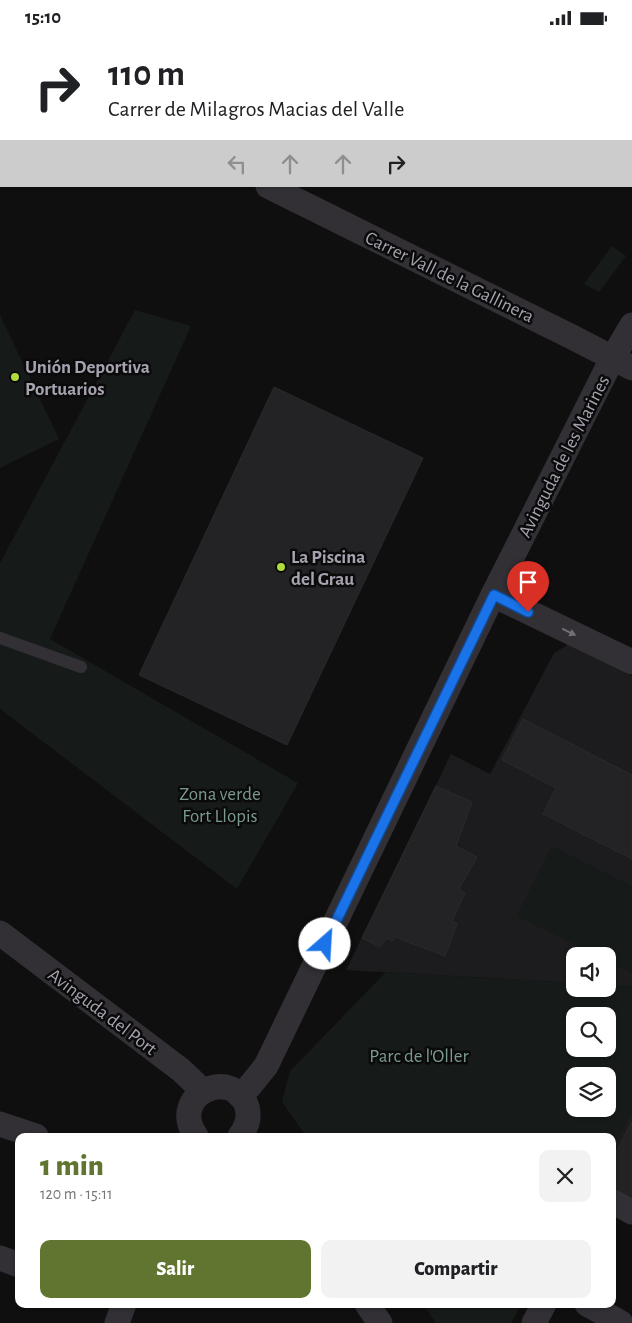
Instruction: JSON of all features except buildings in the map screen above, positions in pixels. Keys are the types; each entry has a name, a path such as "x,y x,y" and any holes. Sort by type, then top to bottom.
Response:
{"street":[{"name":"Carrer Vall de la Gallinera","path":"270,187 622,363"},
{"name":"Avinguda de les Marines","path":"239,1095 249,1087 266,1066 494,595 622,363 632,325"},
{"path":"494,595 632,662"},
{"name":"Avinguda del Port","path":"0,933 181,1070 202,1091"},
{"path":"194,1133 189,1117 190,1107 195,1098 202,1091 212,1087 222,1087 231,1089 245,1103 248,1112 245,1133"},
{"path":"0,1124 27,1133"},
{"path":"616,1203 632,1212"},
{"path":"0,1258 15,1264"},
{"path":"117,1323 123,1308"},
{"path":"370,1308 380,1323"},
{"path":"534,1323 542,1308"},
{"path":"593,1308 621,1323"}],"lane":[{"path":"0,638 81,667"}],"shaded area":[{"path":"569,644 632,676 632,987 616,986 616,947 566,947 566,982 346,970 451,754 490,774 554,653"},
{"path":"632,1111 632,1204 616,1196 616,1141"}],"green space":[{"path":"612,246 626,256 599,292 584,284"},
{"name":"Zona verde Fort Llopis","path":"135,310 191,326 50,639 298,783 237,889 0,709 0,563"},
{"name":"Unión Deportiva Portuarios","path":"0,315 59,439 0,468"},
{"path":"552,846 632,886 632,973 616,965 616,947 581,947 517,916"},
{"name":"Parc de l'Oller","path":"386,972 566,982 566,997 616,997 616,986 632,987 632,1111 616,1142 616,1133 304,1133 282,1102 290,1071"},
{"path":"426,1308 520,1308 511,1323 436,1323"}],"place":[{"name":"Unión Deportiva Portuarios","path":"15,377"},
{"name":"La Piscina del Grau","path":"281,567"}],"route":[{"path":"325,944 494,595 528,612"}]}
